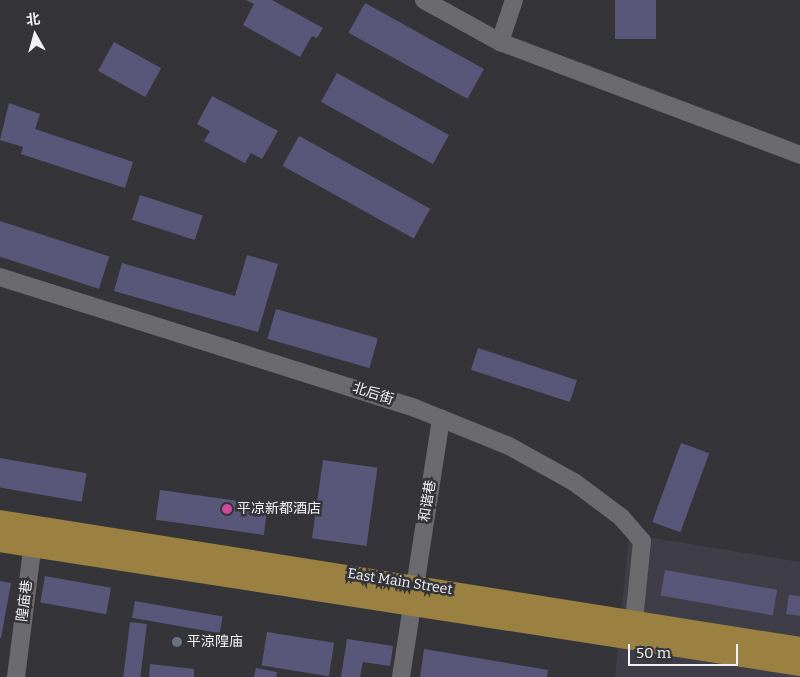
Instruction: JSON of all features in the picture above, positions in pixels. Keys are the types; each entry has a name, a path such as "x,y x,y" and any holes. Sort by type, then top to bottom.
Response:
{"main road":[{"name":"East Main Street","path":"0,520 34,536 412,595 800,665"},
{"name":"East Main Street","path":"0,541 34,536"},
{"name":"East Main Street","path":"412,595 634,621 800,648"}],"street":[{"path":"424,0 500,42 800,155"},
{"path":"500,42 514,0"},
{"name":"北后街","path":"0,277 441,418 509,446 574,482 621,517 642,541 634,621"},
{"name":"和谐巷","path":"401,677 412,595 441,418"},
{"name":"隍庙巷","path":"16,677 34,536"}],"shaded area":[{"path":"629,534 800,562 800,677 615,677"}],"building":[{"path":"246,0 272,0 323,28 317,38 312,36 300,57 243,25 254,4"},
{"path":"615,0 656,0 656,39 615,39"},
{"path":"365,3 484,69 467,99 349,33"},
{"path":"114,42 161,68 145,97 98,71"},
{"path":"337,73 449,135 433,164 321,102"},
{"path":"212,96 278,131 262,159 251,153 245,163 204,141 210,131 197,124"},
{"path":"9,103 40,114 35,129 133,162 125,188 21,154 23,147 0,140"},
{"path":"299,136 430,209 414,238 283,166"},
{"path":"140,195 203,215 195,240 132,220"},
{"path":"0,221 109,257 99,289 0,257"},
{"path":"247,255 278,264 258,332 114,291 122,263 235,296"},
{"path":"276,309 378,338 369,368 267,339"},
{"path":"478,348 577,380 570,402 471,370"},
{"path":"681,443 709,453 680,532 652,522"},
{"path":"0,458 87,473 82,502 0,487"},
{"path":"323,460 377,468 366,546 312,538"},
{"path":"160,490 268,505 264,535 156,520"},
{"path":"665,570 777,590 773,615 660,596"},
{"path":"45,576 111,588 106,614 40,603"},
{"path":"0,581 11,583 1,638 0,638"},
{"path":"789,595 800,596 800,616 786,614"},
{"path":"135,601 223,616 220,633 132,618"},
{"path":"130,622 147,624 140,677 123,677"},
{"path":"267,632 334,643 329,676 262,666"},
{"path":"347,639 393,646 390,666 363,662 360,677 341,677"},
{"path":"424,649 548,670 547,677 420,677"},
{"path":"150,664 194,669 194,677 149,677"},
{"path":"256,668 277,672 276,677 254,677"}],"place":[{"name":"平凉新都酒店","path":"227,509"},
{"name":"平涼隍庙","path":"177,642"}]}
